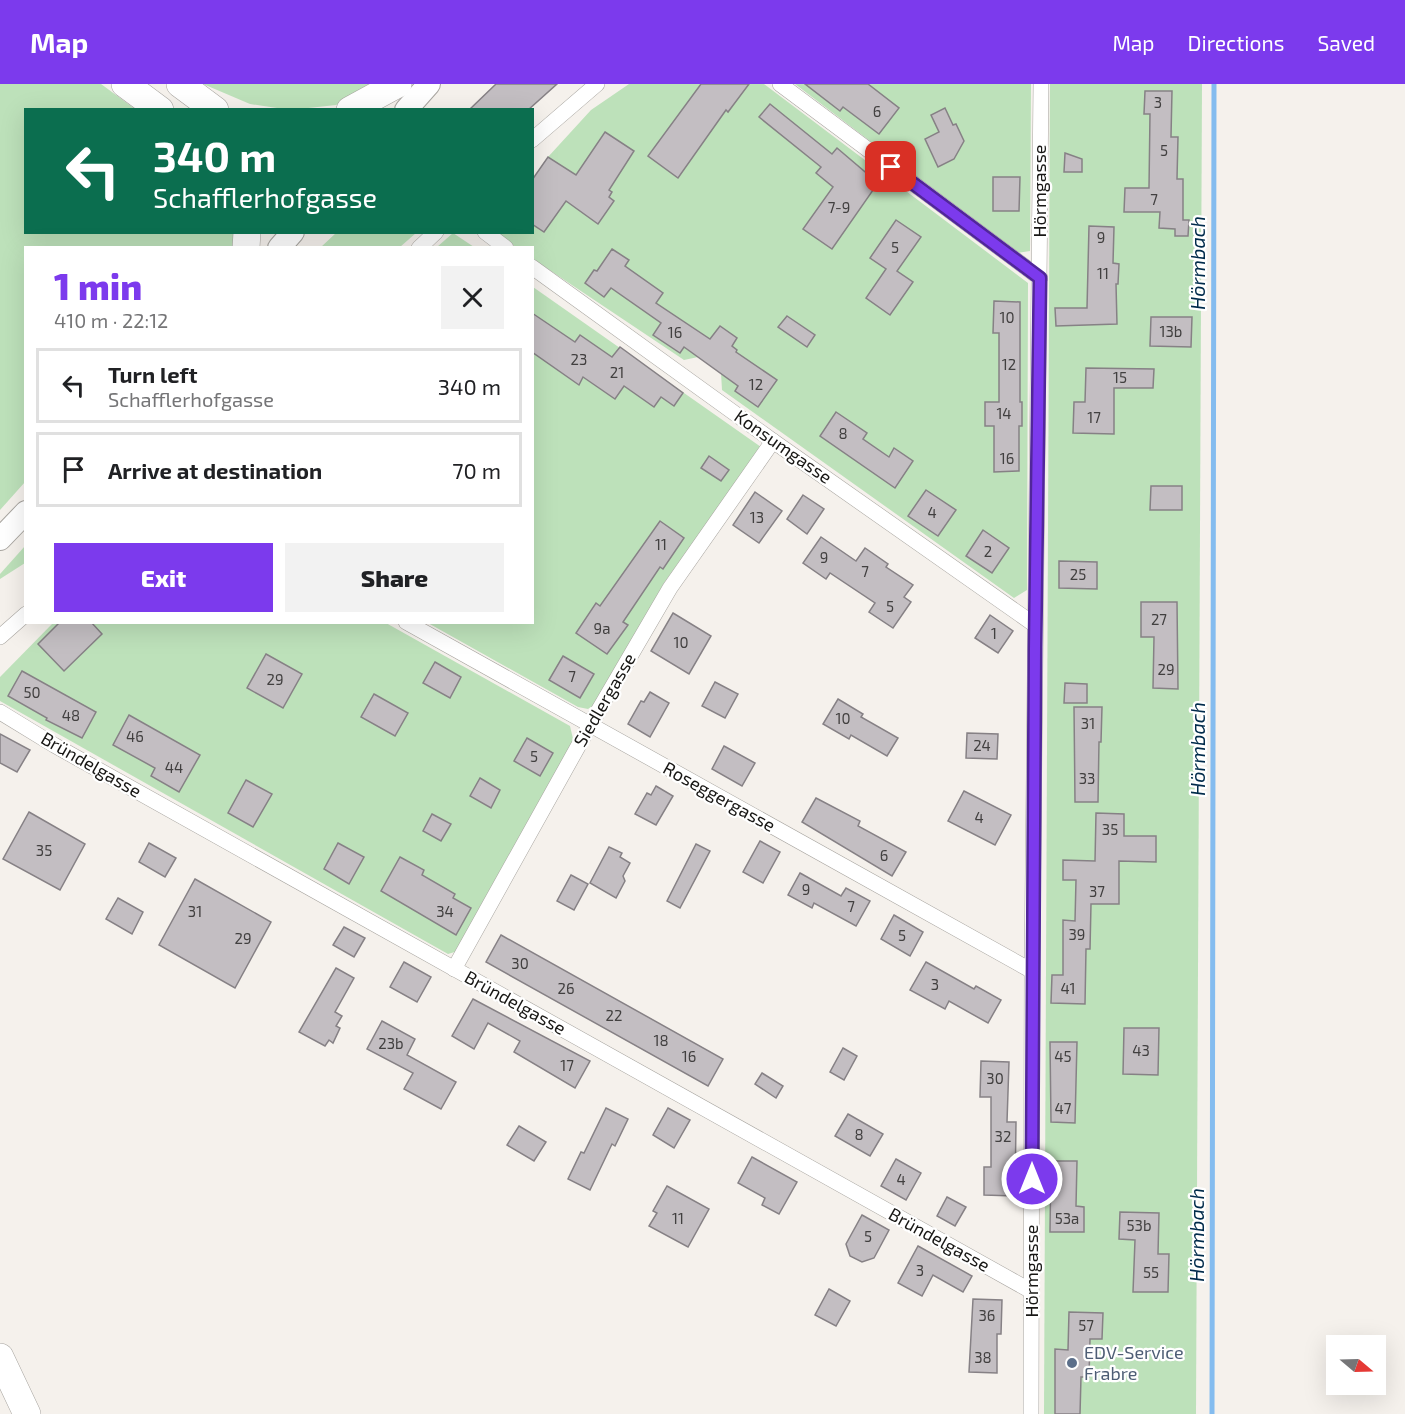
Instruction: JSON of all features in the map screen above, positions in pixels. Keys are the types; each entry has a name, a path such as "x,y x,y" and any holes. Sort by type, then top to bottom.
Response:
{"highway":[{"path":"125,84 157,108"},
{"path":"180,84 217,107"},
{"path":"355,108 398,84"},
{"path":"0,1357 27,1414"}],"main road":[{"path":"408,108 429,84"},
{"path":"281,246 290,234"},
{"path":"0,539 24,514"}],"street":[{"path":"534,138 597,84"},
{"path":"780,84 1040,278"},
{"name":"Hörmgasse","path":"1032,1414 1032,971 1041,84"},
{"path":"421,246 434,234"},
{"path":"488,234 503,246"},
{"name":"Konsumgasse","path":"534,268 773,441 1035,625"},
{"name":"Siedlergasse","path":"454,969 590,725 670,588 773,441"},
{"path":"0,637 24,616"},
{"name":"Roseggergasse","path":"410,624 1032,971"},
{"name":"Bründelgasse","path":"0,712 54,745 1032,1292"}],"green space":[{"path":"0,84 101,84 134,108 24,108 24,234 237,234 234,246 24,246 24,483 0,510"},
{"path":"203,84 380,84 336,105 277,108 250,104"},
{"path":"629,84 764,84 1028,283 1027,590 1014,598 722,390 721,373 698,357 684,360 534,260 534,246 514,246 496,234 534,234 534,178 548,157 591,110"},
{"path":"795,84 1031,84 1030,251 1017,253"},
{"path":"1050,84 1202,84 1196,1414 1044,1414"},
{"path":"335,234 415,234 401,246 322,246"},
{"path":"454,234 472,246 438,246"},
{"path":"534,288 761,447 664,583 598,702 588,709 578,707 430,624 534,624"},
{"path":"24,547 24,564 0,579 0,574"},
{"path":"52,624 388,624 570,726 574,743 458,951 448,954 0,701 0,677"}],"building":[{"path":"496,84 557,84 530,108 471,108"},
{"path":"701,84 749,84 728,112 726,110 678,178 648,156"},
{"path":"805,84 868,84 899,108 879,134 843,107 840,111"},
{"path":"1145,91 1172,91 1171,137 1178,137 1177,179 1183,179 1183,220 1189,220 1188,236 1175,236 1175,229 1159,228 1160,212 1124,212 1125,188 1149,188 1150,114 1144,114"},
{"path":"770,104 832,154 837,148 878,183 832,249 803,229 833,187 816,173 821,167 759,117"},
{"path":"945,108 964,141 954,159 938,167 925,139 939,132 931,115"},
{"path":"605,132 634,151 609,190 612,192 609,197 614,201 598,224 566,201 544,232 534,225 534,177 548,157 576,175"},
{"path":"1065,153 1082,159 1082,172 1064,172"},
{"path":"993,177 1020,177 1019,211 993,211"},
{"path":"896,220 921,237 897,271 913,282 890,315 866,298 886,269 870,258"},
{"path":"1089,226 1114,227 1113,263 1119,264 1118,284 1116,284 1117,324 1056,326 1055,308 1087,308"},
{"path":"612,249 629,260 625,266 663,293 656,303 710,339 720,326 737,338 732,346 737,350 736,352 777,380 758,407 735,391 738,386 684,347 680,353 653,335 661,323 611,288 604,297 585,283 594,270 597,271"},
{"path":"994,301 1020,302 1022,426 1019,426 1019,471 994,472 994,426 985,426 985,402 999,402 999,333 993,333"},
{"path":"534,314 575,342 580,335 612,357 620,347 683,393 674,406 661,397 654,407 624,386 615,399 583,377 579,385 534,353"},
{"path":"787,316 815,335 807,347 778,327"},
{"path":"1151,317 1192,317 1191,347 1150,346"},
{"path":"1086,368 1154,369 1153,388 1114,388 1114,434 1073,433 1074,402 1085,402"},
{"path":"836,412 867,433 863,439 889,457 894,448 913,461 895,488 820,436"},
{"path":"709,456 729,470 721,481 701,468"},
{"path":"1151,486 1182,486 1182,510 1150,510"},
{"path":"926,490 956,510 938,536 908,516"},
{"path":"755,492 782,511 759,543 733,525"},
{"path":"803,495 824,509 807,534 787,519"},
{"path":"660,521 684,538 663,569 660,567 623,622 628,625 607,654 576,633 596,603 600,606"},
{"path":"983,530 1009,548 992,573 966,556"},
{"path":"821,537 856,561 865,548 888,564 886,567 913,585 904,597 911,602 893,628 869,612 875,603 830,573 826,579 803,563"},
{"path":"1059,561 1097,562 1097,589 1059,588"},
{"path":"1141,602 1177,602 1178,689 1153,688 1154,637 1141,637"},
{"path":"673,613 711,636 689,674 651,651"},
{"path":"990,615 1013,631 998,653 975,638"},
{"path":"58,624 93,624 102,634 64,671 38,644"},
{"path":"266,654 302,674 283,708 247,688"},
{"path":"563,656 594,674 580,698 549,680"},
{"path":"435,662 461,677 450,698 423,683"},
{"path":"22,671 96,712 82,738 46,720 47,718 8,696"},
{"path":"715,682 738,694 725,718 702,706"},
{"path":"1065,683 1087,684 1087,703 1064,703"},
{"path":"650,692 669,703 650,737 628,724 641,701 644,702"},
{"path":"374,694 408,713 395,736 361,717"},
{"path":"838,699 863,714 861,717 898,738 887,756 851,735 849,739 823,724"},
{"path":"1074,707 1102,707 1098,802 1075,802"},
{"path":"129,715 200,755 179,792 151,776 155,768 113,745"},
{"path":"967,733 998,734 997,759 966,758"},
{"path":"0,734 30,750 17,772 0,763"},
{"path":"527,738 553,753 540,776 514,761"},
{"path":"724,746 755,763 742,786 712,769"},
{"path":"480,778 500,790 491,808 470,796"},
{"path":"246,780 272,794 253,827 228,813"},
{"path":"656,786 673,796 656,825 635,814 647,793 651,795"},
{"path":"964,791 1011,815 995,845 948,821"},
{"path":"816,798 860,821 858,826 906,852 892,876 802,822"},
{"path":"29,812 85,844 60,890 3,859"},
{"path":"1096,813 1124,814 1124,836 1156,836 1156,862 1119,861 1119,904 1091,904 1090,949 1086,949 1085,1004 1051,1003 1052,975 1063,975 1063,920 1075,921 1076,880 1063,880 1063,860 1095,861"},
{"path":"432,814 451,824 441,841 423,831"},
{"path":"760,841 780,852 763,883 743,872"},
{"path":"149,843 176,858 165,877 139,862"},
{"path":"338,843 364,857 349,884 324,869"},
{"path":"696,844 710,851 680,908 667,901"},
{"path":"609,847 622,853 620,857 630,863 623,876 625,881 616,898 590,883"},
{"path":"400,857 424,870 422,875 455,894 453,898 471,908 456,935 381,891"},
{"path":"800,873 841,896 846,888 870,901 856,926 814,903 812,908 788,895"},
{"path":"571,875 588,884 574,910 557,901"},
{"path":"195,879 271,922 235,988 159,945"},
{"path":"118,898 143,912 132,934 106,919"},
{"path":"894,915 923,932 910,956 881,939"},
{"path":"344,927 365,938 354,957 333,945"},
{"path":"501,935 723,1059 708,1086 486,962"},
{"path":"404,962 431,977 417,1002 390,987"},
{"path":"926,962 974,989 976,986 1001,1000 988,1023 949,1001 945,1009 910,990"},
{"path":"336,968 354,978 335,1012 342,1016 336,1026 340,1028 333,1043 329,1040 325,1046 299,1032"},
{"path":"473,999 590,1061 575,1088 514,1052 520,1041 488,1023 474,1049 452,1036"},
{"path":"382,1021 415,1039 407,1055 456,1082 441,1109 404,1089 413,1073 367,1049"},
{"path":"1124,1028 1159,1028 1158,1075 1123,1074"},
{"path":"1050,1042 1077,1042 1075,1123 1051,1122"},
{"path":"843,1048 857,1056 844,1080 830,1072"},
{"path":"981,1061 1009,1062 1007,1122 1016,1122 1015,1196 984,1195 984,1167 991,1167 991,1097 980,1097"},
{"path":"762,1073 783,1086 776,1098 755,1084"},
{"path":"606,1108 628,1119 615,1146 612,1144 590,1190 568,1179 581,1152 584,1153"},
{"path":"668,1108 690,1120 674,1148 653,1135"},
{"path":"848,1114 883,1134 870,1156 835,1136"},
{"path":"519,1126 546,1142 534,1161 507,1145"},
{"path":"752,1157 797,1182 779,1214 762,1205 765,1198 738,1183"},
{"path":"896,1159 921,1173 906,1200 881,1186"},
{"path":"1051,1161 1077,1161 1076,1206 1084,1207 1084,1232 1050,1232"},
{"path":"667,1186 709,1209 688,1247 649,1226 657,1213 653,1211"},
{"path":"947,1197 966,1207 955,1226 937,1216"},
{"path":"1120,1212 1159,1213 1158,1254 1169,1254 1168,1292 1133,1292 1135,1240 1119,1239"},
{"path":"862,1215 889,1230 874,1258 862,1262 850,1256 846,1244"},
{"path":"918,1246 972,1276 963,1292 933,1275 922,1296 898,1283"},
{"path":"829,1289 850,1301 836,1326 815,1315"},
{"path":"973,1299 1002,1300 1001,1334 997,1334 997,1373 969,1372"},
{"path":"1069,1312 1103,1313 1102,1339 1090,1339 1089,1377 1081,1377 1080,1414 1055,1414 1055,1349 1068,1350"}],"waterway":[{"name":"Hörmbach","path":"1212,1414 1214,84"}],"place":[{"name":"EDV-Service Frabre","path":"1072,1363"}],"route":[{"path":"891,167 1040,278 1032,971 1032,1179"}]}
